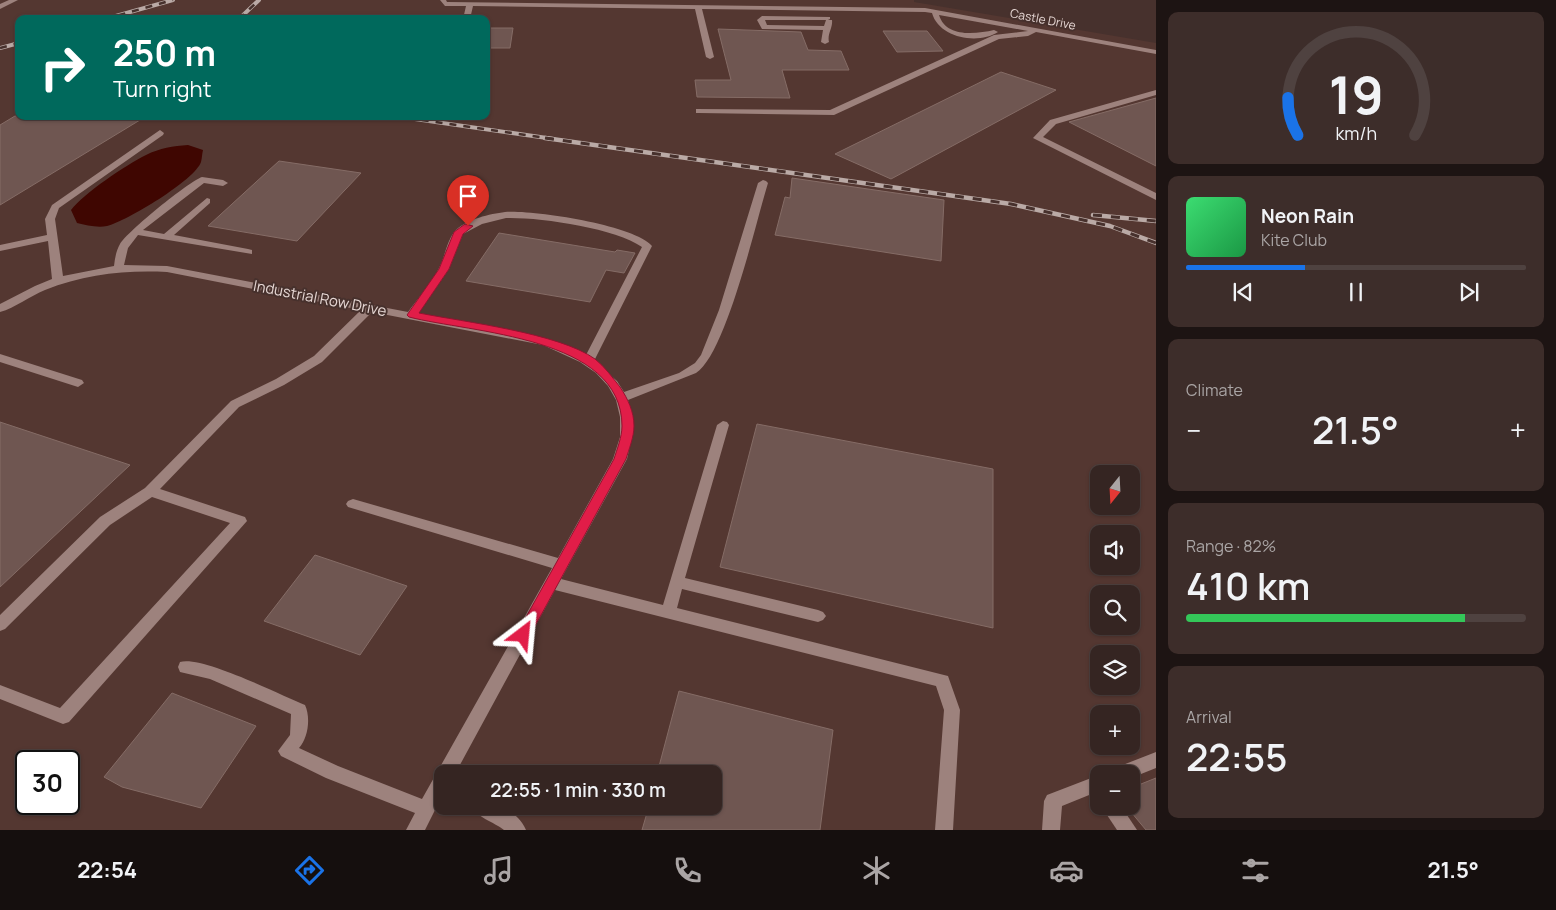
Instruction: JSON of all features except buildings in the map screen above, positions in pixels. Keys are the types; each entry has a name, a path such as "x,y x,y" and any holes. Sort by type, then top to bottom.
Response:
{"street":[{"path":"0,7 15,0"},
{"name":"Castle Drive","path":"444,2 470,5 639,3 698,6 718,3 935,11 1156,52"},
{"path":"467,15 470,5"},
{"path":"698,6 710,56"},
{"path":"826,8 828,18 828,28 824,38 826,42"},
{"path":"935,11 938,23 942,28 957,34 985,35 1008,24"},
{"path":"828,18 762,18 761,20 765,27 828,28"},
{"path":"699,111 831,113 997,37 1028,34 1036,29"},
{"path":"1156,92 1053,122 1037,138 1156,197"},
{"path":"58,281 50,219 55,207 160,133"},
{"path":"119,268 121,250 126,242 138,232 202,180 223,183"},
{"path":"621,398 686,373 705,361 724,308 763,183"},
{"path":"166,237 207,202"},
{"path":"412,315 444,269 459,232 481,221 514,215 624,233 640,240 647,246 590,360"},
{"path":"138,232 248,252"},
{"path":"0,248 53,237"},
{"name":"Industrial Row Drive","path":"0,309 28,292 78,275 119,268 176,270 546,342 565,348 590,360 608,378 621,398 627,412 628,428 626,443 620,459 452,765"},
{"path":"0,624 105,521 150,491 235,404 280,382 318,359 370,307"},
{"path":"0,358 78,383"},
{"path":"668,612 723,425"},
{"path":"0,692 63,717 240,521 150,491"},
{"path":"353,504 562,565"},
{"path":"677,582 818,616"},
{"path":"552,583 942,681 952,710 944,830"},
{"path":"186,667 212,673 299,710 298,737 287,751 332,772 427,809"},
{"path":"1140,766 1156,760"},
{"path":"1051,830 1053,801 1090,788"},
{"name":"Industrial Row Drive","path":"415,830 434,797"},
{"path":"498,815 517,830"},
{"path":"1117,815 1128,830"}],"shaded area":[{"path":"0,0 914,0 914,2 1156,43 1156,830 0,830"},
{"path":"188,145 203,150 201,162 187,179 174,189 117,223 103,227 77,223 71,210 85,196 106,180 128,165 151,153 167,148"}],"railway":[{"path":"119,15 173,0"},
{"path":"243,15 259,0"},
{"path":"0,48 15,44"},
{"path":"422,120 554,139"},
{"path":"545,138 1011,204 1110,226 1156,243"},
{"path":"1093,215 1156,221"}],"route":[{"path":"468,226 459,232 444,269 412,315 516,335 565,348 590,360 603,371 613,384 627,412 628,428 626,443 620,459 523,635"}]}
